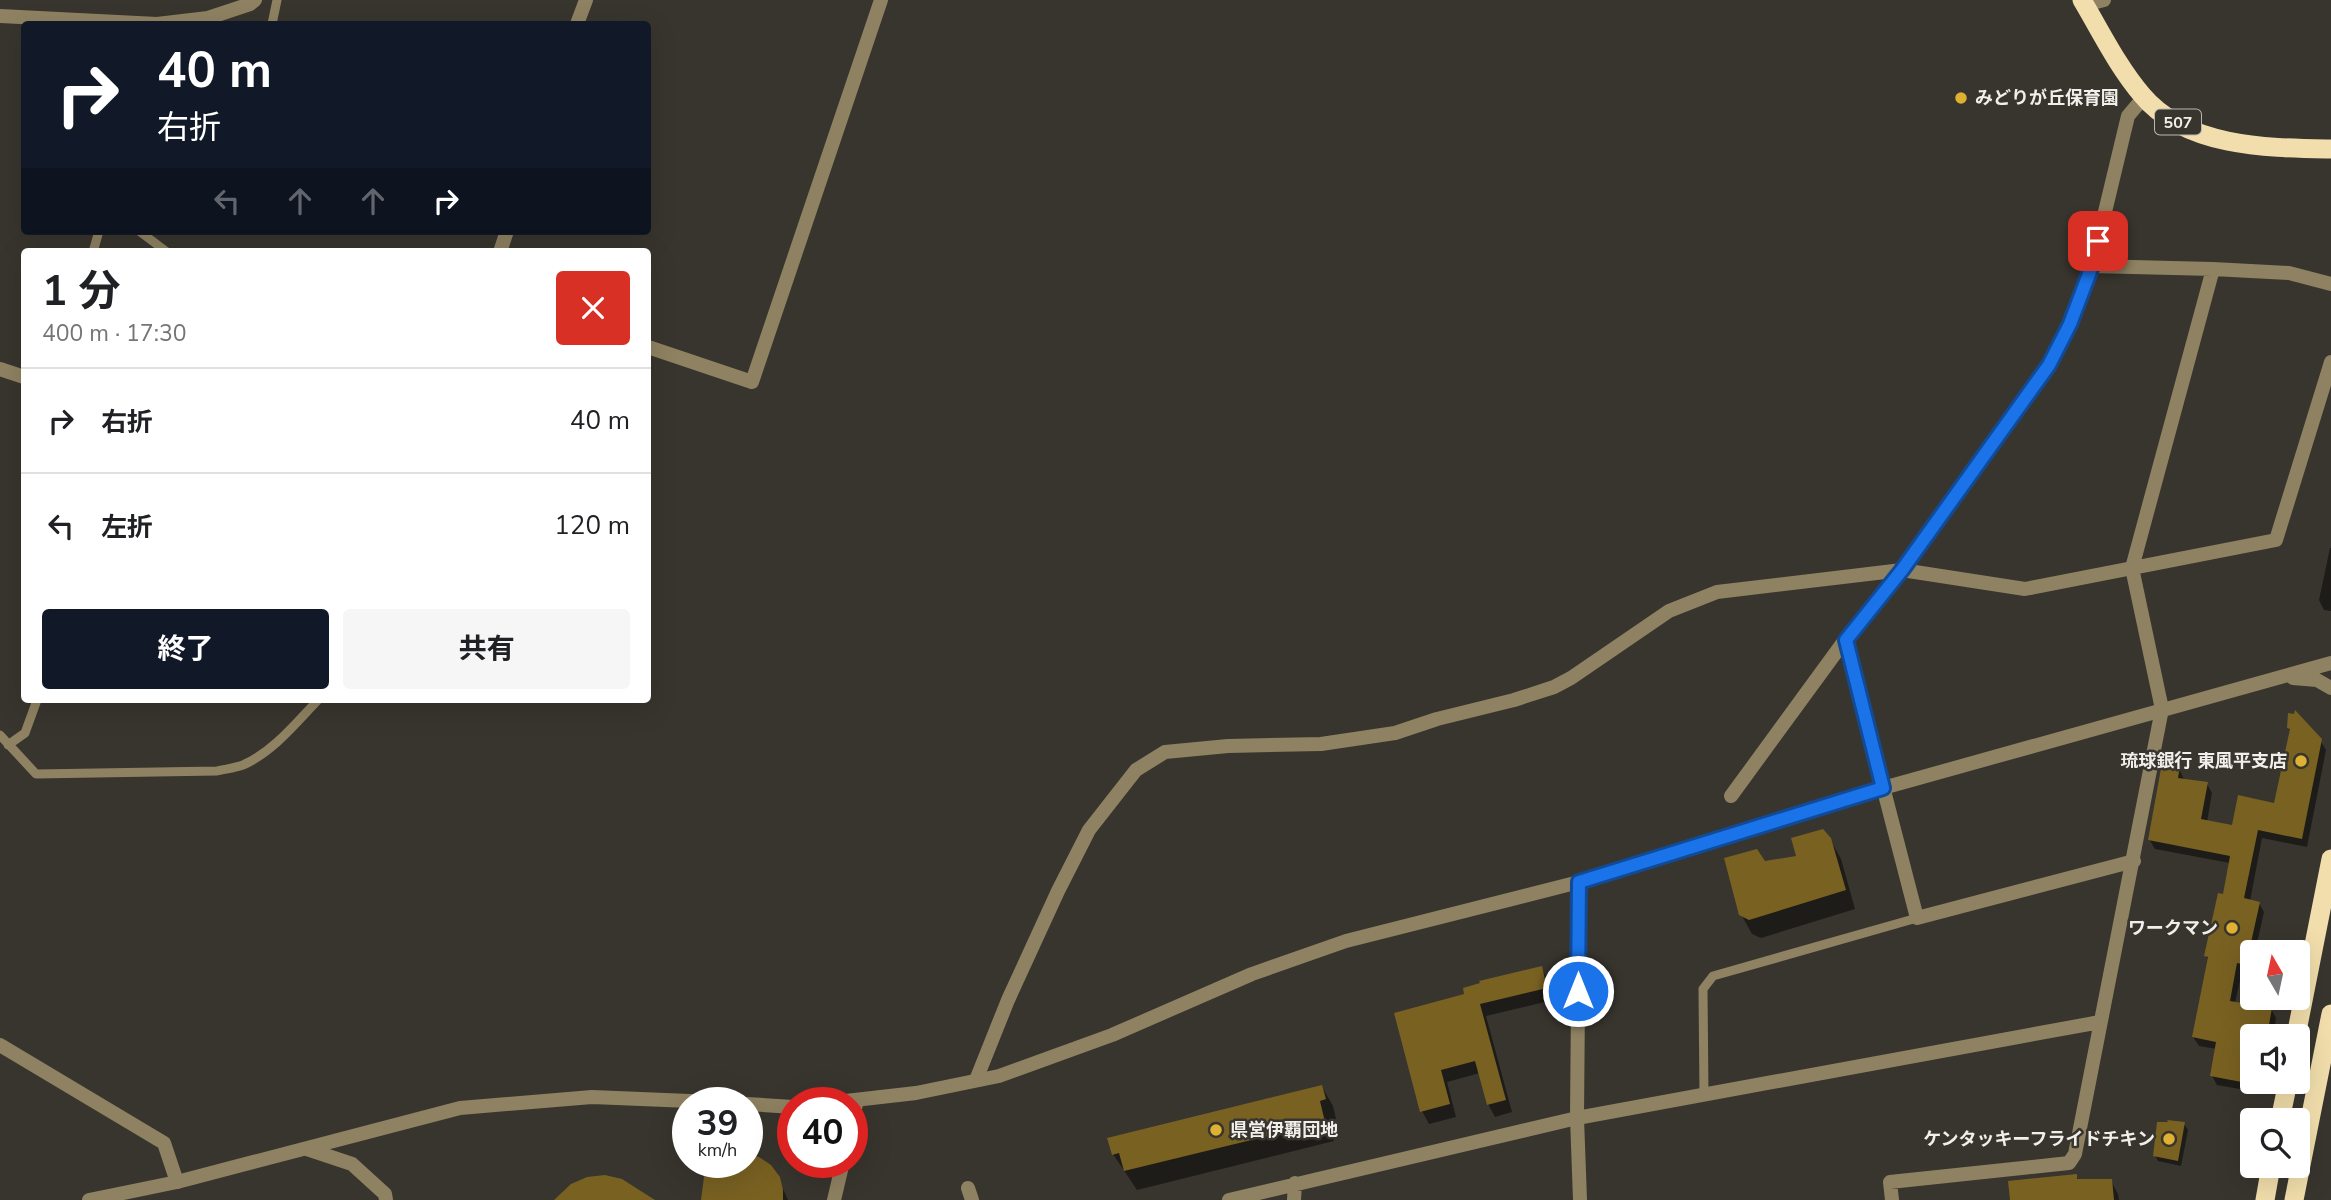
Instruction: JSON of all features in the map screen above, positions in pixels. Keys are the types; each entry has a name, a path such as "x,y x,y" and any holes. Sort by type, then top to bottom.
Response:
{"highway":[{"name":"507","path":"2091,2 2123,69 2144,97 2171,119 2227,142 2267,148 2331,149"},
{"path":"2298,1024 2331,859"},
{"path":"2294,1200 2331,1014"},
{"path":"2265,1200 2269,1178"}],"street":[{"path":"182,21 208,18 255,0"},
{"path":"578,21 586,0"},
{"path":"651,347 752,382 881,0"},
{"path":"0,16 98,21"},
{"path":"1731,796 1846,640 1902,570 2049,365 2070,324 2092,266 2127,116 2144,97"},
{"path":"2092,266 2289,273 2331,284"},
{"path":"1892,1200 1890,1182 2069,1163 2074,1154 2162,709 2132,568 2213,269"},
{"path":"976,1080 1014,988 1089,830 1136,770 1165,752 1228,746 1321,744 1395,733 1437,719 1514,700 1554,687 1669,611 1717,592 1902,570 2025,589 2276,540 2331,362"},
{"path":"0,369 21,376"},
{"path":"1846,640 1917,918 2134,861"},
{"path":"868,1099 916,1093 1026,1069 1252,974 1335,944 1579,882 1883,788 2331,663"},
{"path":"2276,678 2306,677 2331,688"},
{"path":"1579,882 1577,1118 1580,1200"},
{"path":"1230,1200 1577,1118 2100,1023"},
{"path":"0,1045 164,1143 177,1182"},
{"path":"89,1200 177,1182 460,1108 592,1097 672,1100"},
{"path":"307,1149 352,1164 385,1194 386,1200"},
{"path":"834,1200 839,1178"},
{"path":"1294,1183 1294,1200"}],"lane":[{"path":"272,21 276,0"},
{"path":"144,235 162,248"},
{"path":"8,745 25,733 36,703"},
{"path":"0,735 36,774 216,771 243,765 264,751 281,738 315,703"},
{"path":"1704,1094 1703,989 1713,976 1917,918"}],"building":[{"path":"2295,710 2322,739 2302,839 2258,830 2244,898 2260,902 2252,940 2240,940 2240,964 2237,963 2230,1001 2240,1003 2240,1010 2272,1010 2269,1024 2240,1024 2240,1082 2210,1076 2216,1042 2192,1037 2208,957 2204,956 2218,893 2223,894 2230,856 2148,840 2162,763 2180,766 2178,778 2208,782 2201,819 2232,825 2238,795 2274,803 2290,729 2287,728 2288,713 2294,714"},
{"path":"1823,829 1831,838 1846,890 1749,920 1739,915 1724,858 1757,849 1765,861 1796,856 1791,838"},
{"path":"1542,966 1547,988 1480,1004 1506,1100 1487,1105 1475,1061 1441,1070 1450,1104 1420,1112 1394,1013 1464,994 1463,988 1480,983 1479,981"},
{"name":"県営伊覇団地","path":"1322,1085 1326,1099 1320,1101 1325,1122 1124,1171 1119,1153 1112,1155 1107,1138"},
{"name":"ケンタッキーフライドチキン","path":"2167,1120 2185,1122 2178,1161 2153,1156 2157,1122 2168,1122"},
{"path":"763,1160 777,1173 783,1190 783,1200 701,1200 704,1178 763,1178"},
{"path":"2077,1174 2077,1179 2112,1179 2114,1200 2010,1200 2008,1181"},
{"path":"605,1175 622,1179 655,1200 554,1200 571,1184 587,1177"}],"place":[{"name":"みどりが丘保育園","path":"1961,98"},
{"name":"琉球銀行 東風平支店","path":"2301,761"},
{"name":"ワークマン","path":"2232,928"},
{"name":"県営伊覇団地","path":"1216,1130"},
{"name":"ケンタッキーフライドチキン","path":"2169,1139"}],"route":[{"path":"1578,991 1579,882 1883,788 1846,640 1902,570 2049,365 2070,324 2092,266 2098,241"}]}
